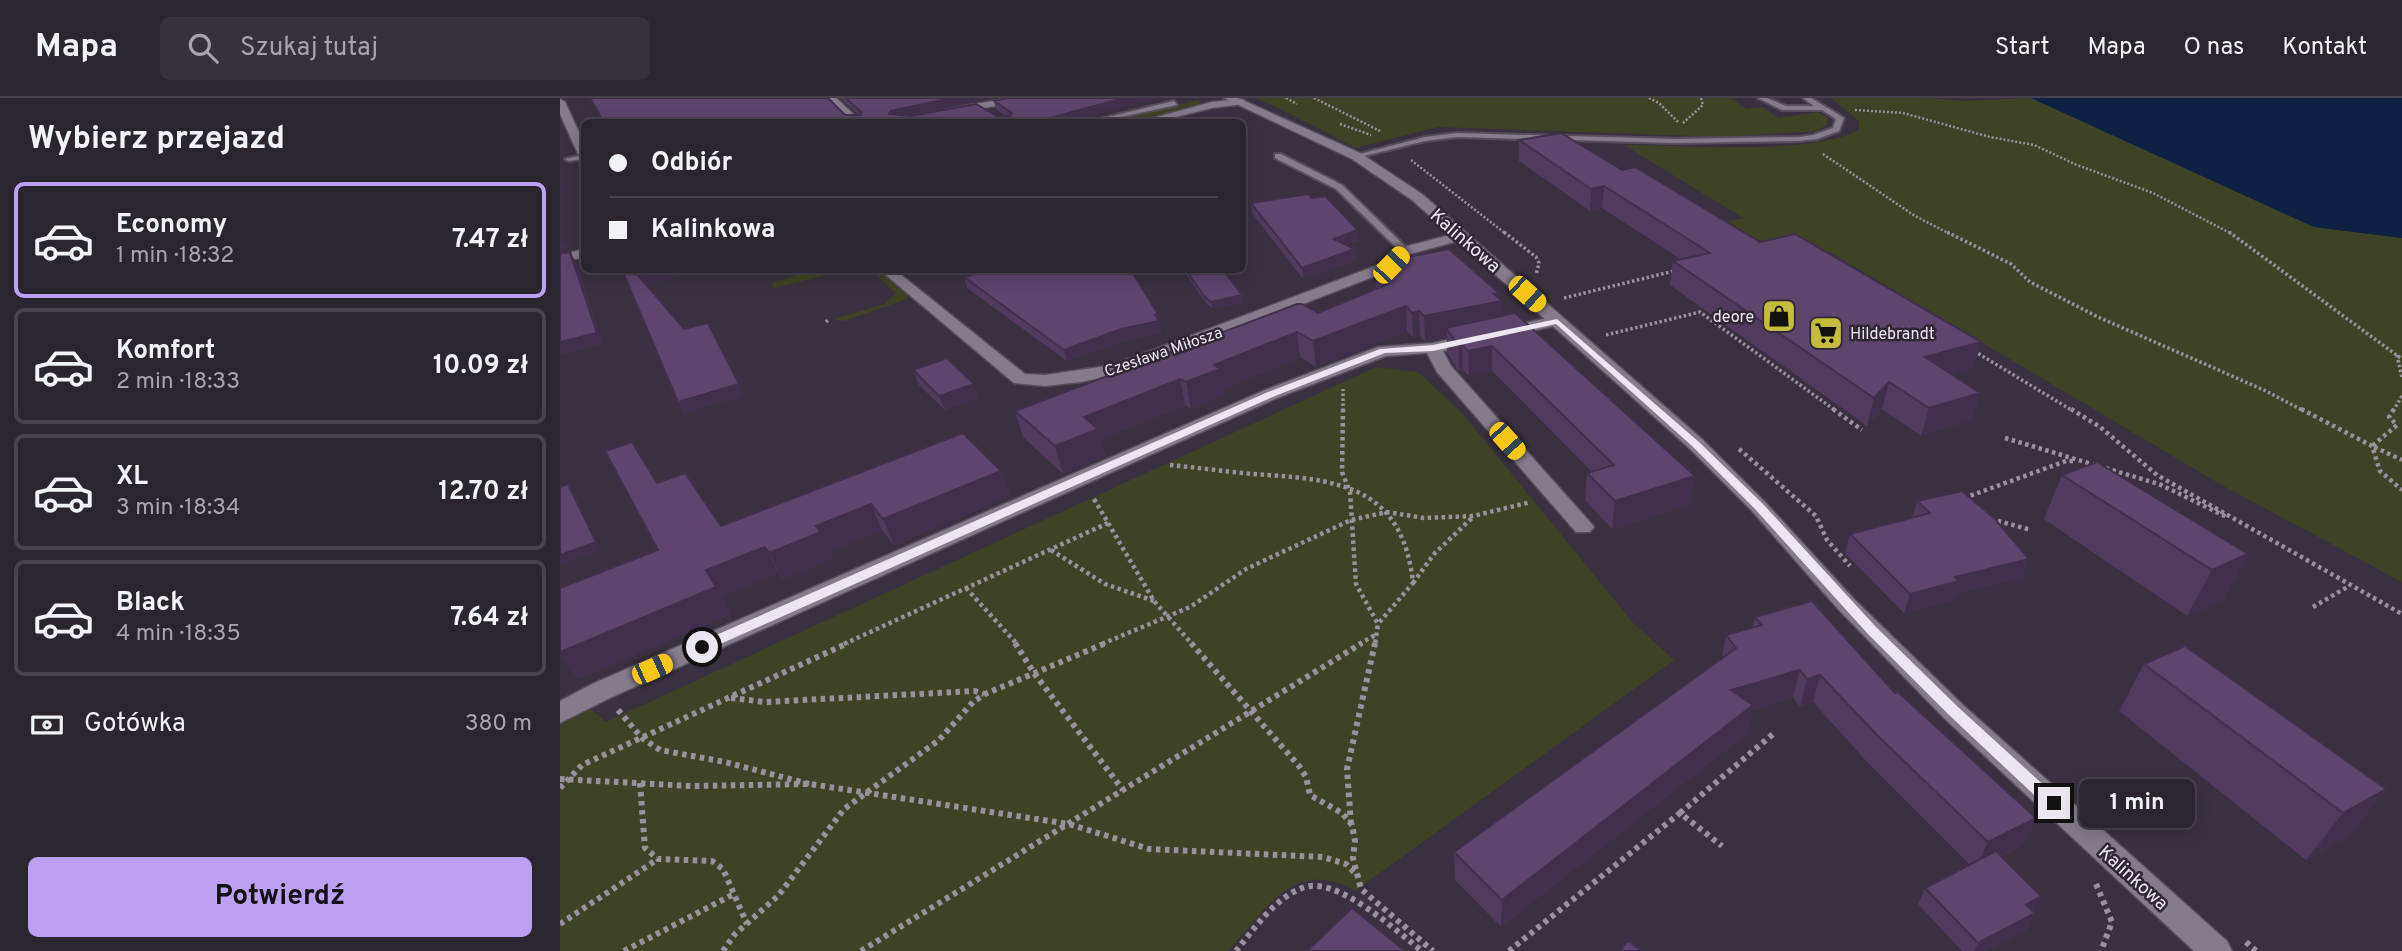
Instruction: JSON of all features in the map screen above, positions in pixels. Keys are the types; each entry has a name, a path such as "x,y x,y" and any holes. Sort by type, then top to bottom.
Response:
{"street":[{"path":"830,98 853,119"},
{"path":"916,119 1031,98"},
{"path":"1156,119 1235,100"},
{"path":"1179,119 1223,110 1235,100"},
{"name":"Kalinkowa","path":"1235,100 1356,156 1417,197 1461,236 1556,311 1759,507 1846,604 1953,711 2216,951"},
{"path":"560,102 581,148"},
{"name":"Czesława Miłosza","path":"891,273 1020,379 1041,382 1071,380 1118,369 1391,265 1405,251 1461,236"},
{"path":"560,259 581,254"},
{"path":"560,713 601,691 1271,394 1384,351 1433,348 1556,311"},
{"path":"1433,348 1443,368 1583,527"}],"lane":[{"path":"1761,98 1785,108 1825,109"},
{"path":"1356,156 1401,144 1457,135 1662,141 1798,139 1814,137 1836,129 1840,118 1806,98"},
{"path":"1104,119 1174,103"},
{"path":"569,159 581,156"},
{"path":"1278,156 1339,187 1405,251"}],"path":[{"path":"1314,98 1376,128 1401,144"},
{"path":"1649,98 1670,112 1681,125"},
{"path":"1825,109 1903,113 1990,137 2034,145 2077,165 2152,193 2233,234 2402,359"},
{"path":"1798,139 1915,216 2011,264 2030,282 2098,317 2266,391 2402,460"},
{"path":"1556,311 1687,268"},
{"path":"1597,337 1700,312 1862,430"},
{"path":"1963,345 2100,427 2157,475 2402,614"},
{"path":"2396,355 2402,378"},
{"path":"1334,370 1343,382 1342,472 1350,492 1356,584 1378,624 1347,769 1348,806 1356,874 1361,889 1433,951"},
{"path":"2402,396 2389,417 2397,425 2393,431 2378,436 2372,446 2380,471 2402,490"},
{"path":"2005,438 2159,484 2220,515 2238,520"},
{"path":"1735,446 1816,516 1827,540 1854,570"},
{"path":"1128,458 1143,463 1316,478 1345,485 1367,495 1387,512 1406,540 1413,583"},
{"path":"1951,503 2066,461 2082,461"},
{"path":"1083,478 1154,601 1251,708 1299,766 1306,777 1310,795 1342,813 1352,825"},
{"path":"723,951 747,924 778,896 844,809 939,740 973,702 985,694 1190,607 1247,569 1351,520 1387,512 1424,518 1473,516 1556,496"},
{"path":"1378,624 1434,554 1473,516"},
{"path":"1984,516 2031,530"},
{"path":"560,788 564,779 582,765 1108,523"},
{"path":"1050,549 1105,584 1154,601"},
{"path":"2313,607 2350,585"},
{"path":"967,588 1021,649 1034,673 1123,790"},
{"path":"861,951 1069,824 1251,708 1377,634"},
{"path":"601,691 642,738 660,750 725,762 810,784 1069,824 1149,849 1323,857 1346,864 1356,874"},
{"path":"730,698 765,702 975,691 985,694"},
{"path":"1509,951 1773,734"},
{"path":"564,779 692,786 810,784"},
{"path":"640,783 645,848 658,859"},
{"path":"1680,813 1722,846"},
{"path":"560,924 658,859 712,861 723,869 747,924"},
{"path":"1236,951 1268,914 1289,895 1312,885 1333,889 1422,951"},
{"path":"624,951 734,894"}],"green space":[{"path":"1255,98 1730,98 1747,109 1762,107 1779,118 1818,112 1827,117 1827,125 1816,131 1723,137 1438,127 1356,148"},
{"path":"2031,98 2314,227 2402,238 2402,582 2218,483 1833,254 1783,242 1756,242 1703,227 1743,218 1624,145 1779,146 1837,138 1859,130 1859,121 1832,99 1964,101"},
{"path":"1198,100 1201,102 1166,115 1144,119 1114,119"},
{"path":"802,273 835,273 774,288 771,284"},
{"path":"874,273 881,273 907,294 907,299 844,321 833,319 885,304 896,293"},
{"path":"1376,367 1418,372 1462,413 1634,624 1674,660 1355,891 1334,882 1314,880 1298,884 1268,905 1228,951 560,951 560,722 588,707 606,722"}],"water":[{"path":"2031,98 2402,98 2402,238 2314,227"}],"building":[{"path":"590,98 828,98 845,115 861,115 846,98 951,98 891,111 889,114 911,116 976,104 997,116 1010,116 1012,113 994,101 1008,98 1124,98 1046,119 602,119"},
{"path":"1561,133 1622,170 1635,167 1760,242 1795,234 1981,342 1925,357 1980,393 1929,408 1889,382 1874,398 1673,261 1710,253 1604,186 1591,189 1519,140"},
{"path":"1308,194 1312,198 1325,196 1358,230 1334,239 1355,249 1302,268 1251,203"},
{"path":"1449,249 1499,293 1494,294 1502,301 1424,316 1419,311 1412,313 1406,306 1313,341 1297,332 1214,365 1220,369 1186,382 1180,379 1084,417 1098,429 1055,446 1015,411 1297,304 1318,313 1386,285 1375,274 1394,266 1392,260"},
{"path":"570,252 597,333 560,342 560,254"},
{"path":"623,273 647,273 638,275 684,329 708,323 739,384 678,402"},
{"path":"978,273 1133,273 1158,314 1155,315 1159,321 1121,329 1064,350 964,277"},
{"path":"1188,273 1225,273 1242,295 1211,302"},
{"path":"1515,313 1695,476 1615,501 1587,473 1614,465 1492,346 1468,351 1462,345 1459,346 1446,328"},
{"path":"947,358 974,384 939,396 913,370"},
{"path":"963,433 1001,471 883,519 871,504 816,526 821,532 769,553 765,547 706,570 716,587 560,652 560,588 658,550 605,451 632,442 657,483 685,473 721,526"},
{"path":"2097,462 2248,554 2212,570 2062,475"},
{"path":"568,484 596,542 560,555 560,487"},
{"path":"1962,491 1994,518 2029,559 1955,577 1959,581 1910,594 1850,534 1930,513 1917,501"},
{"path":"1812,601 1895,693 1898,692 2036,818 1988,842 1878,736 1820,675 1807,679 1800,670 1731,690 1753,705 1502,900 1454,852 1736,648 1726,635 1762,625 1755,617"},
{"path":"2185,646 2386,789 2343,813 2144,664"},
{"path":"1996,851 2041,896 2026,905 2035,913 1978,943 1925,888"},
{"path":"1352,908 1405,951 1307,951"},
{"path":"1628,941 1642,951 1620,951"}],"place":[{"name":"deore","path":"1779,316"},
{"name":"Hildebrandt","path":"1826,333"}],"route":[{"path":"702,647 1271,394 1384,351 1433,348 1557,321 1696,444 1759,507 1871,630 1953,711 2054,803"}]}
